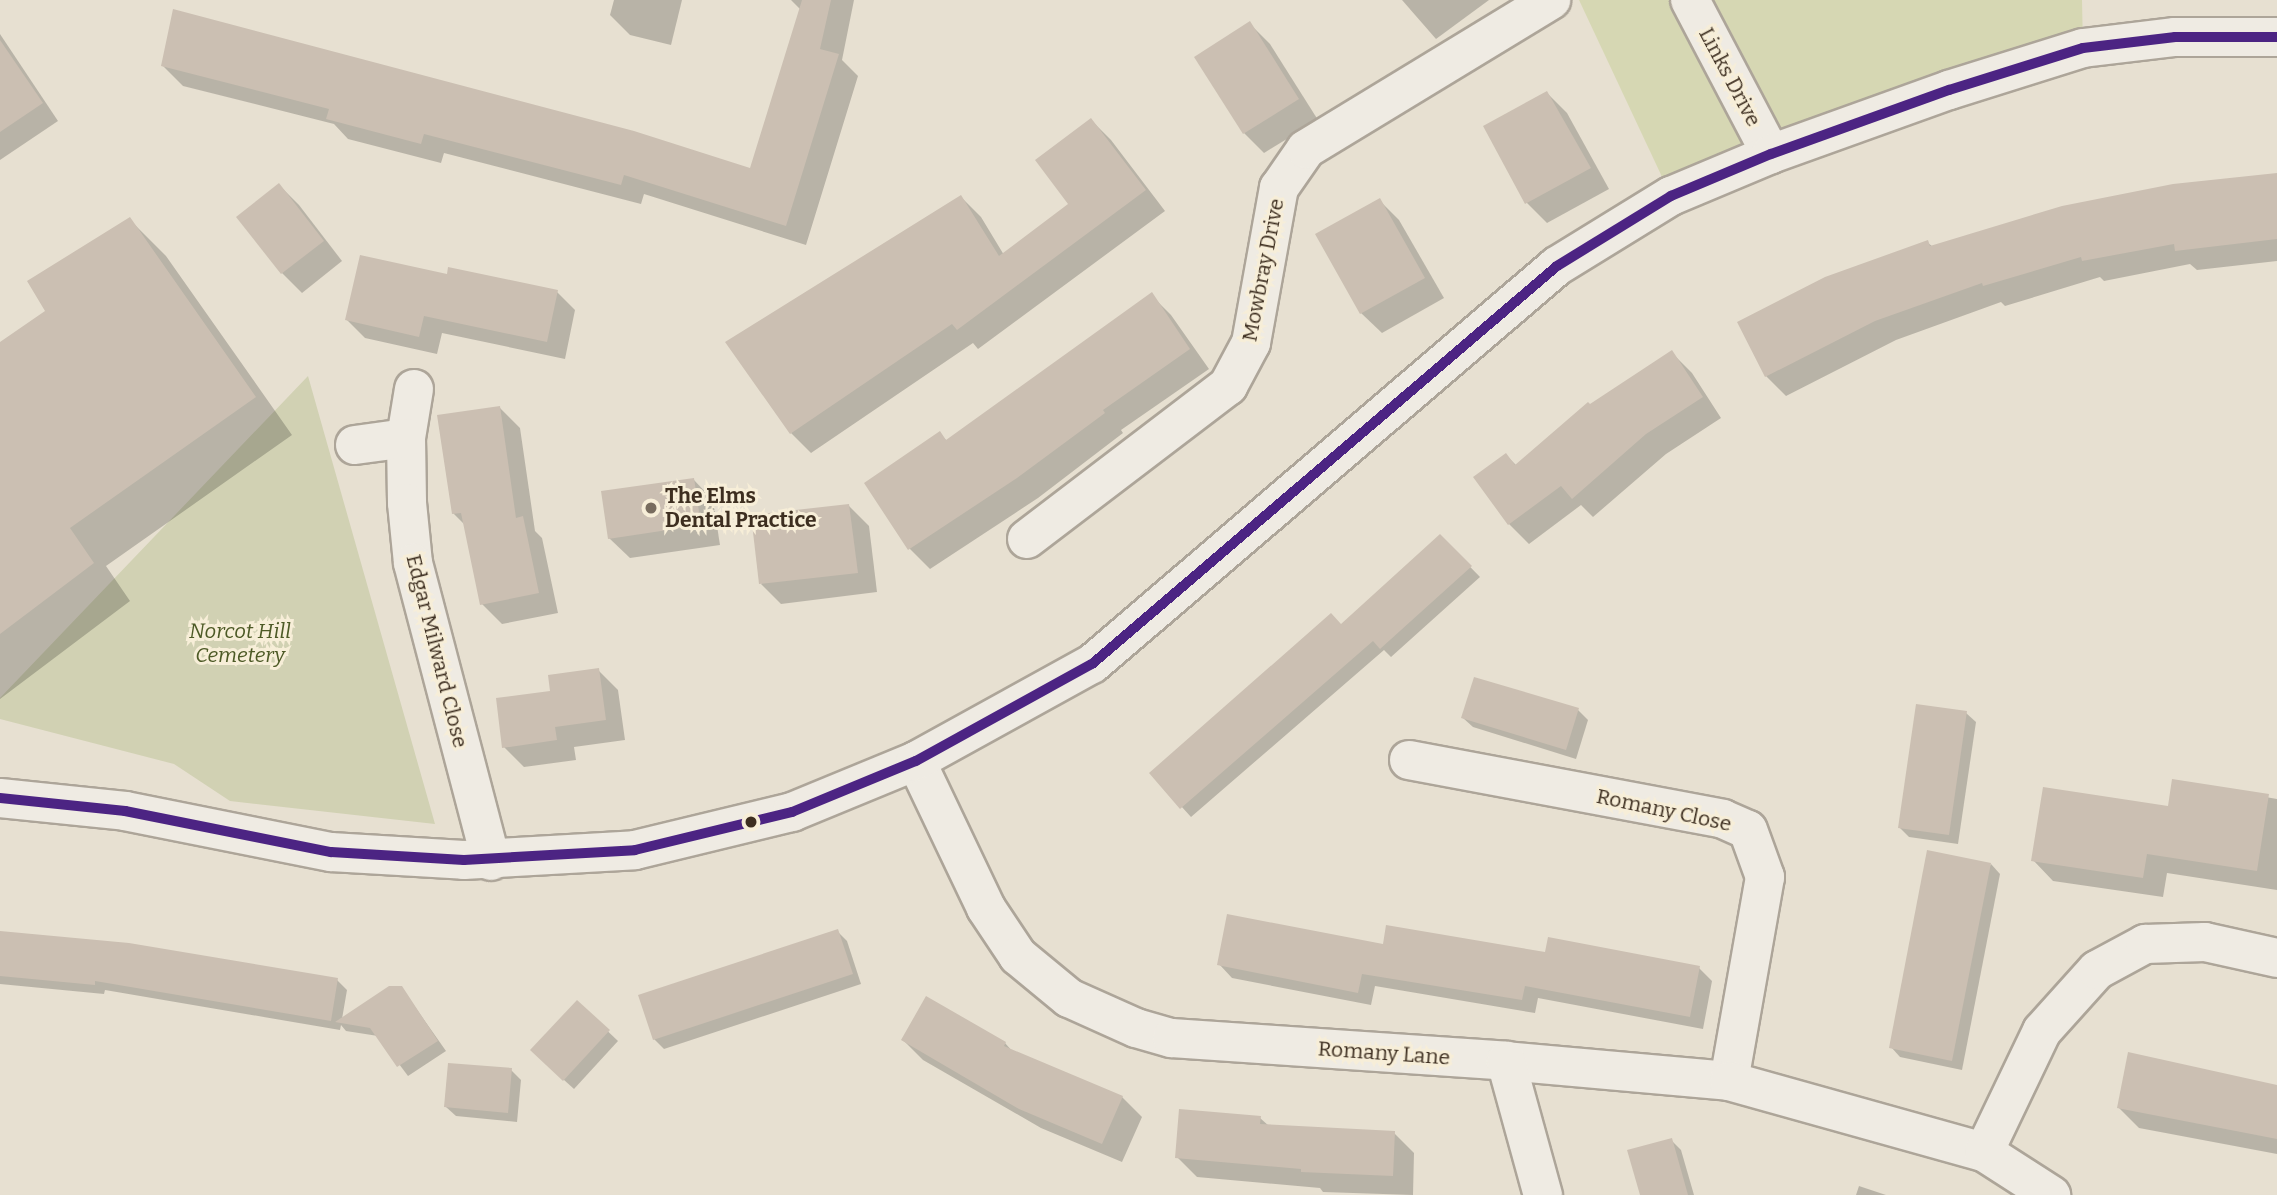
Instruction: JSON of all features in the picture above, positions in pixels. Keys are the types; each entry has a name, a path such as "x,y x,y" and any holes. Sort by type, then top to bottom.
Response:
{"street":[{"name":"Mowbray Drive","path":"1027,539 1228,386 1251,343 1279,187 1306,149 1551,0"},
{"name":"Links Drive","path":"1690,0 1771,153"},
{"path":"0,798 125,811 331,852 491,861 635,850 792,812 916,761 1092,664 1557,266 1671,196 1771,153 1949,90 2083,48 2175,37 2277,37"},
{"name":"Edgar Milward Close","path":"414,389 406,438 407,503 413,563 491,861"},
{"path":"355,445 406,438"},
{"name":"Romany Close","path":"1409,760 1723,819 1748,830 1765,877 1729,1081"},
{"name":"Romany Lane","path":"916,761 986,908 1018,956 1069,998 1136,1028 1172,1038 1506,1061 1729,1081 1984,1152 2051,1195"},
{"path":"1984,1152 2042,1031 2097,970 2145,944 2205,942 2277,958"},
{"path":"1506,1061 1542,1195"}],"green space":[{"path":"1579,0 2082,0 2083,48 1671,196"},
{"name":"Norcot Hill Cemetery","path":"308,376 435,824 230,801 174,764 0,719 0,698"}],"building":[{"path":"802,0 831,0 820,49 839,54 786,226 624,175 621,185 424,134 421,144 326,119 329,109 161,66 173,9 634,131 750,168"},
{"path":"1250,21 1299,99 1243,134 1194,57"},
{"path":"0,40 43,103 0,132"},
{"path":"1547,91 1591,168 1525,204 1483,126"},
{"path":"1091,118 1146,190 957,330 952,324 790,434 725,342 961,195 999,256 1068,204 1035,160"},
{"path":"2277,173 2277,239 2175,251 2174,244 2082,261 2081,257 1983,286 1982,283 1875,321 1765,377 1737,322 1825,277 1928,240 1930,246 2062,206 2173,184"},
{"path":"279,183 324,241 281,274 236,217"},
{"path":"1380,198 1425,278 1360,314 1315,234"},
{"path":"130,217 256,397 70,528 94,563 0,634 0,342 45,311 27,281"},
{"path":"360,255 447,274 448,267 558,290 547,342 424,316 419,337 345,320"},
{"path":"1152,292 1190,349 1103,410 1105,413 1017,478 908,550 864,483 940,431 946,440"},
{"path":"1672,350 1703,397 1646,434 1572,499 1561,486 1508,525 1473,477 1506,453 1515,465 1588,402 1590,404"},
{"path":"500,406 516,518 523,516 539,593 480,605 461,513 452,514 437,415"},
{"name":"The Elms Dental Practice","path":"694,478 701,525 608,539 601,491"},
{"path":"849,504 858,573 759,584 751,515"},
{"path":"1440,534 1472,566 1380,649 1373,641 1180,809 1149,773 1331,613 1341,624"},
{"path":"599,668 606,720 555,727 557,740 502,748 496,698 550,691 548,675"},
{"path":"1474,677 1579,708 1566,750 1461,718"},
{"path":"1916,704 1967,711 1949,835 1898,828"},
{"path":"2172,779 2269,794 2257,871 2147,854 2143,878 2031,861 2043,787 2168,806"},
{"path":"1927,850 1991,863 1952,1061 1889,1048"},
{"path":"1227,914 1383,944 1386,925 1545,952 1548,937 1700,966 1690,1017 1525,986 1522,1000 1362,974 1358,993 1217,965"},
{"path":"838,929 853,974 653,1040 638,995"},
{"path":"0,931 129,943 338,978 331,1021 95,981 95,985 0,976"},
{"path":"389,986 402,986 438,1041 397,1067 370,1028 335,1022"},
{"path":"926,996 1006,1042 1004,1046 1123,1096 1102,1144 1019,1109 901,1040"},
{"path":"577,1000 610,1030 563,1081 530,1050"},
{"path":"2128,1052 2277,1085 2277,1139 2117,1108"},
{"path":"448,1063 512,1068 508,1113 444,1107"},
{"path":"1179,1109 1261,1116 1260,1124 1395,1131 1393,1176 1301,1172 1301,1169 1175,1158"},
{"path":"1672,1138 1688,1195 1640,1195 1627,1150"}],"transit line":[{"path":"0,798 125,811 331,852 464,860 635,850 792,812 916,761 1092,664 1557,266 1671,196 1771,154 1949,90 2083,48 2175,37 2277,37"}],"place":[{"name":"The Elms Dental Practice","path":"651,508"}]}
